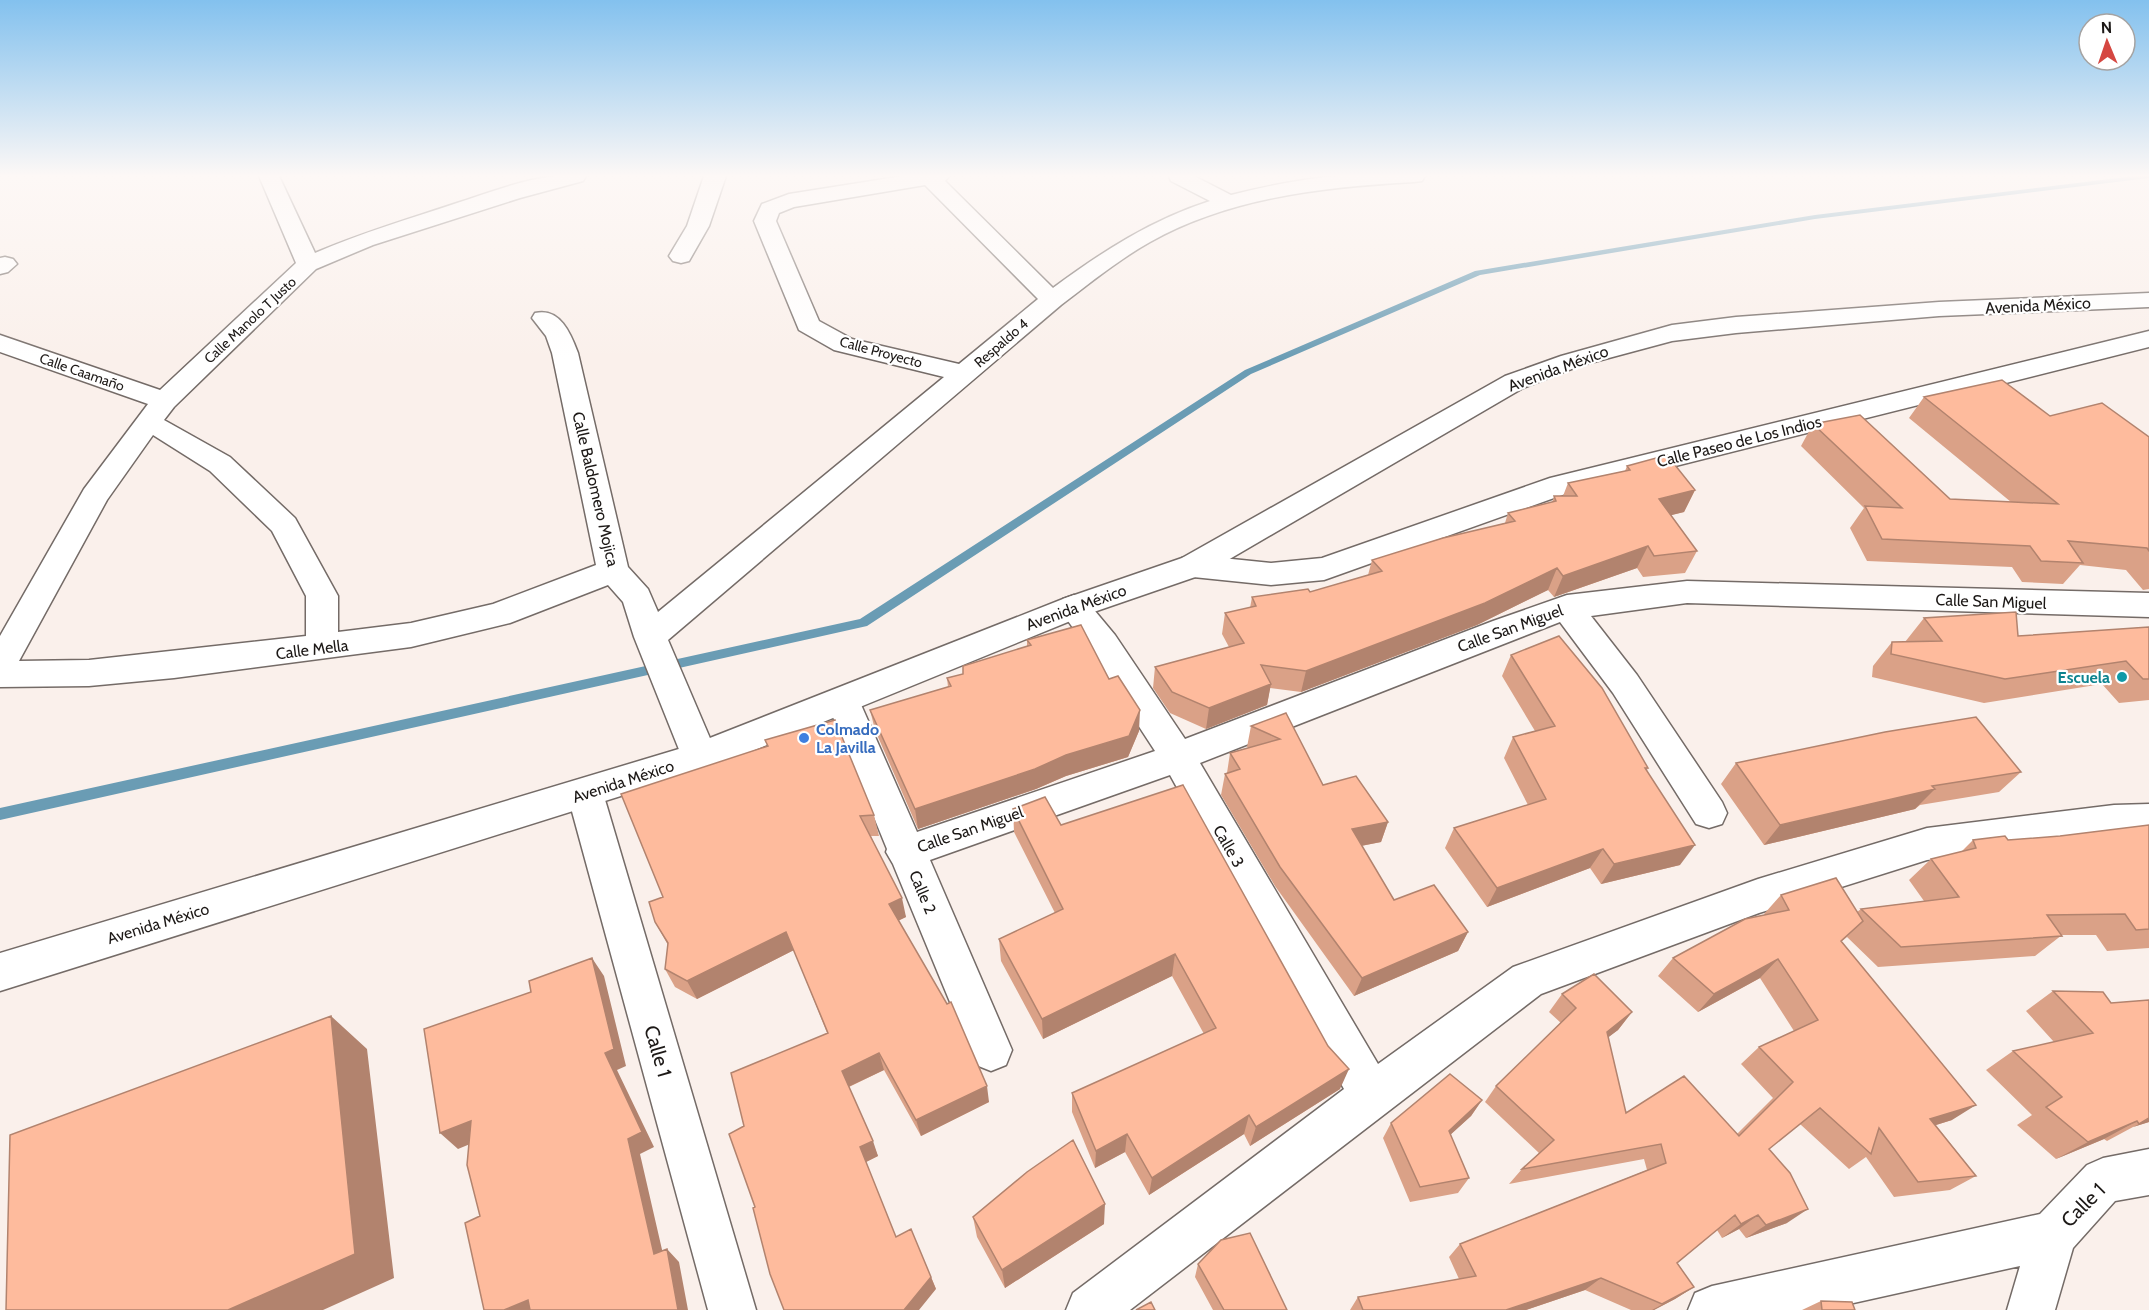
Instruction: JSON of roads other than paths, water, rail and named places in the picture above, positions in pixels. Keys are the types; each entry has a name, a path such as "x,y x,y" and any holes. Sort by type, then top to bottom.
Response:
{"street":[{"path":"296,237 308,264"},
{"name":"Calle Manolo T Justo","path":"0,666 94,496 156,412 308,264 372,237"},
{"path":"681,256 692,237"},
{"name":"Calle Proyecto","path":"772,237 808,325 843,345 966,374"},
{"path":"991,237 1052,300"},
{"name":"Respaldo 4","path":"650,637 1052,300 1122,248 1143,237"},
{"name":"Avenida México","path":"0,972 700,756 1074,607 1193,566 1514,382 1569,361 1672,333 1736,325 1939,309 2149,300"},
{"name":"Calle Baldomero Mojica","path":"544,318 558,334 565,353 614,571 637,597 650,637 700,756"},
{"name":"Calle Paseo de Los Indios","path":"1193,566 1271,574 1324,569 1560,485 2149,339"},
{"name":"Calle Caamaño","path":"0,343 156,412 165,430 220,465 284,525 322,596 322,648"},
{"name":"Calle Mella","path":"0,674 89,673 322,648 411,635 500,615 614,571"},
{"name":"Calle San Miguel","path":"905,852 1178,757 1493,633 1568,607 1687,592 2149,605"},
{"name":"Calle 3","path":"1074,607 1103,644 1178,757 1371,1095"},
{"path":"1568,607 1625,684 1709,813"},
{"name":"Calle 2","path":"843,700 905,852 991,1050"},
{"name":"Calle 1","path":"585,793 732,1310"},
{"path":"1090,1310 1371,1095 1527,980 1758,896 1927,844 2114,821 2149,820"},
{"name":"Calle 1","path":"2053,1234 2103,1181 2149,1172"},
{"path":"1712,1310 2053,1234 2031,1310"}],"waterway":[{"path":"0,814 863,623 1248,372 1478,273 1694,237"}],"place":[{"name":"Escuela","path":"2122,677"},
{"name":"Colmado La Javilla","path":"804,738"}]}
